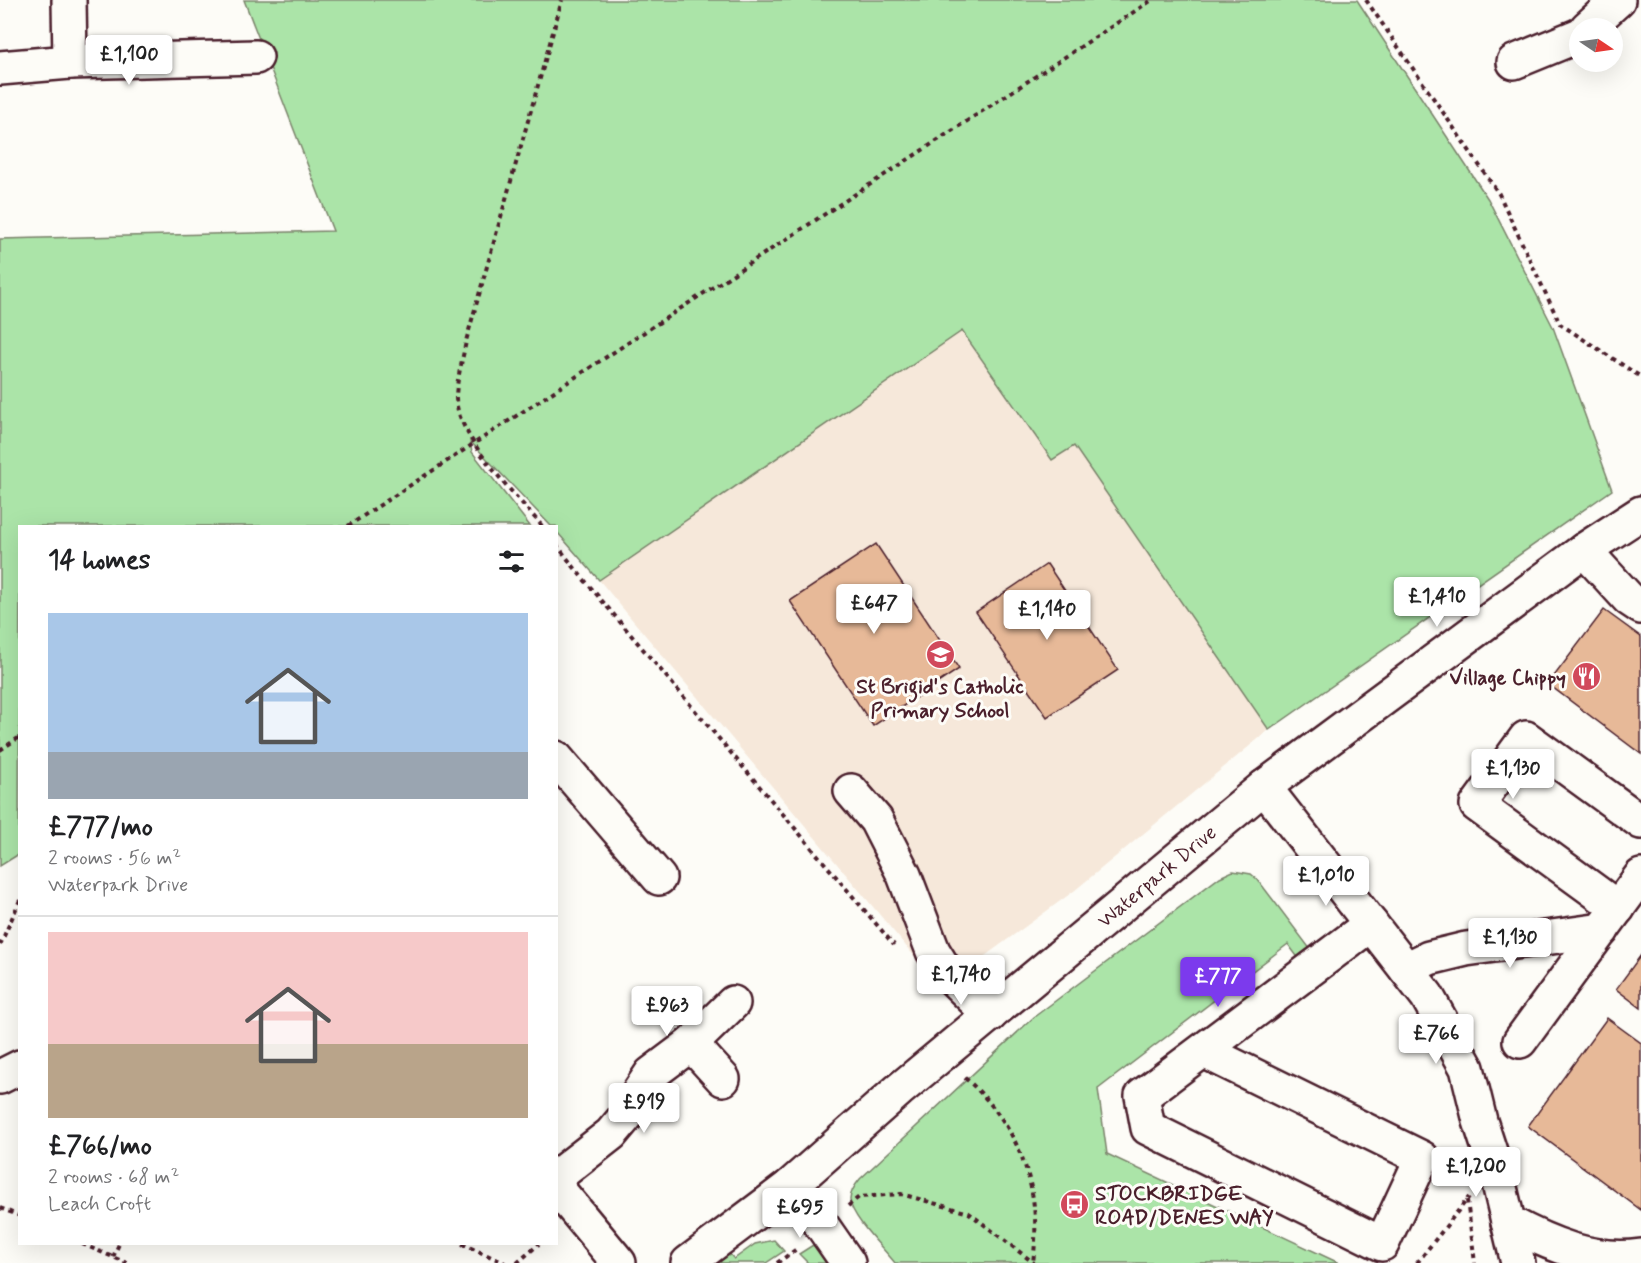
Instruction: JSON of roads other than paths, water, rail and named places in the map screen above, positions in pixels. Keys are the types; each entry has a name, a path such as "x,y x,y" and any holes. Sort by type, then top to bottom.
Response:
{"street":[{"path":"69,0 70,62"},
{"path":"1598,18 1618,0"},
{"path":"1514,62 1569,40"},
{"path":"0,68 70,62 256,57"},
{"name":"Waterpark Drive","path":"688,1263 789,1187 990,1014 1264,787 1584,550 1641,513"},
{"path":"1584,550 1629,599 1641,607"},
{"path":"1610,919 1477,805 1526,738 1641,822"},
{"path":"558,760 659,878"},
{"path":"1264,787 1427,996 1467,1068 1518,1263"},
{"path":"850,791 876,820 904,875 933,951 946,972 990,1014"},
{"path":"1520,1041 1641,876"},
{"path":"1406,969 1429,958 1610,919"},
{"path":"1204,1051 1422,1158 1382,1244 1148,1128 1142,1096 1371,924"},
{"path":"558,1175 611,1134 627,1115 651,1074 692,1044 733,1003"},
{"path":"692,1044 723,1079"},
{"path":"0,1077 18,1068"},
{"path":"789,1187 823,1227 848,1263"},
{"path":"558,1189 619,1263"},
{"path":"1508,1222 1572,1257 1615,1262 1641,1256"}],"place":[{"name":"St Brigid's Catholic Primary School","path":"940,655"},
{"name":"Village Chippy","path":"1587,677"},
{"name":"STOCKBRIDGE ROAD/DENES WAY","path":"1074,1205"}]}
